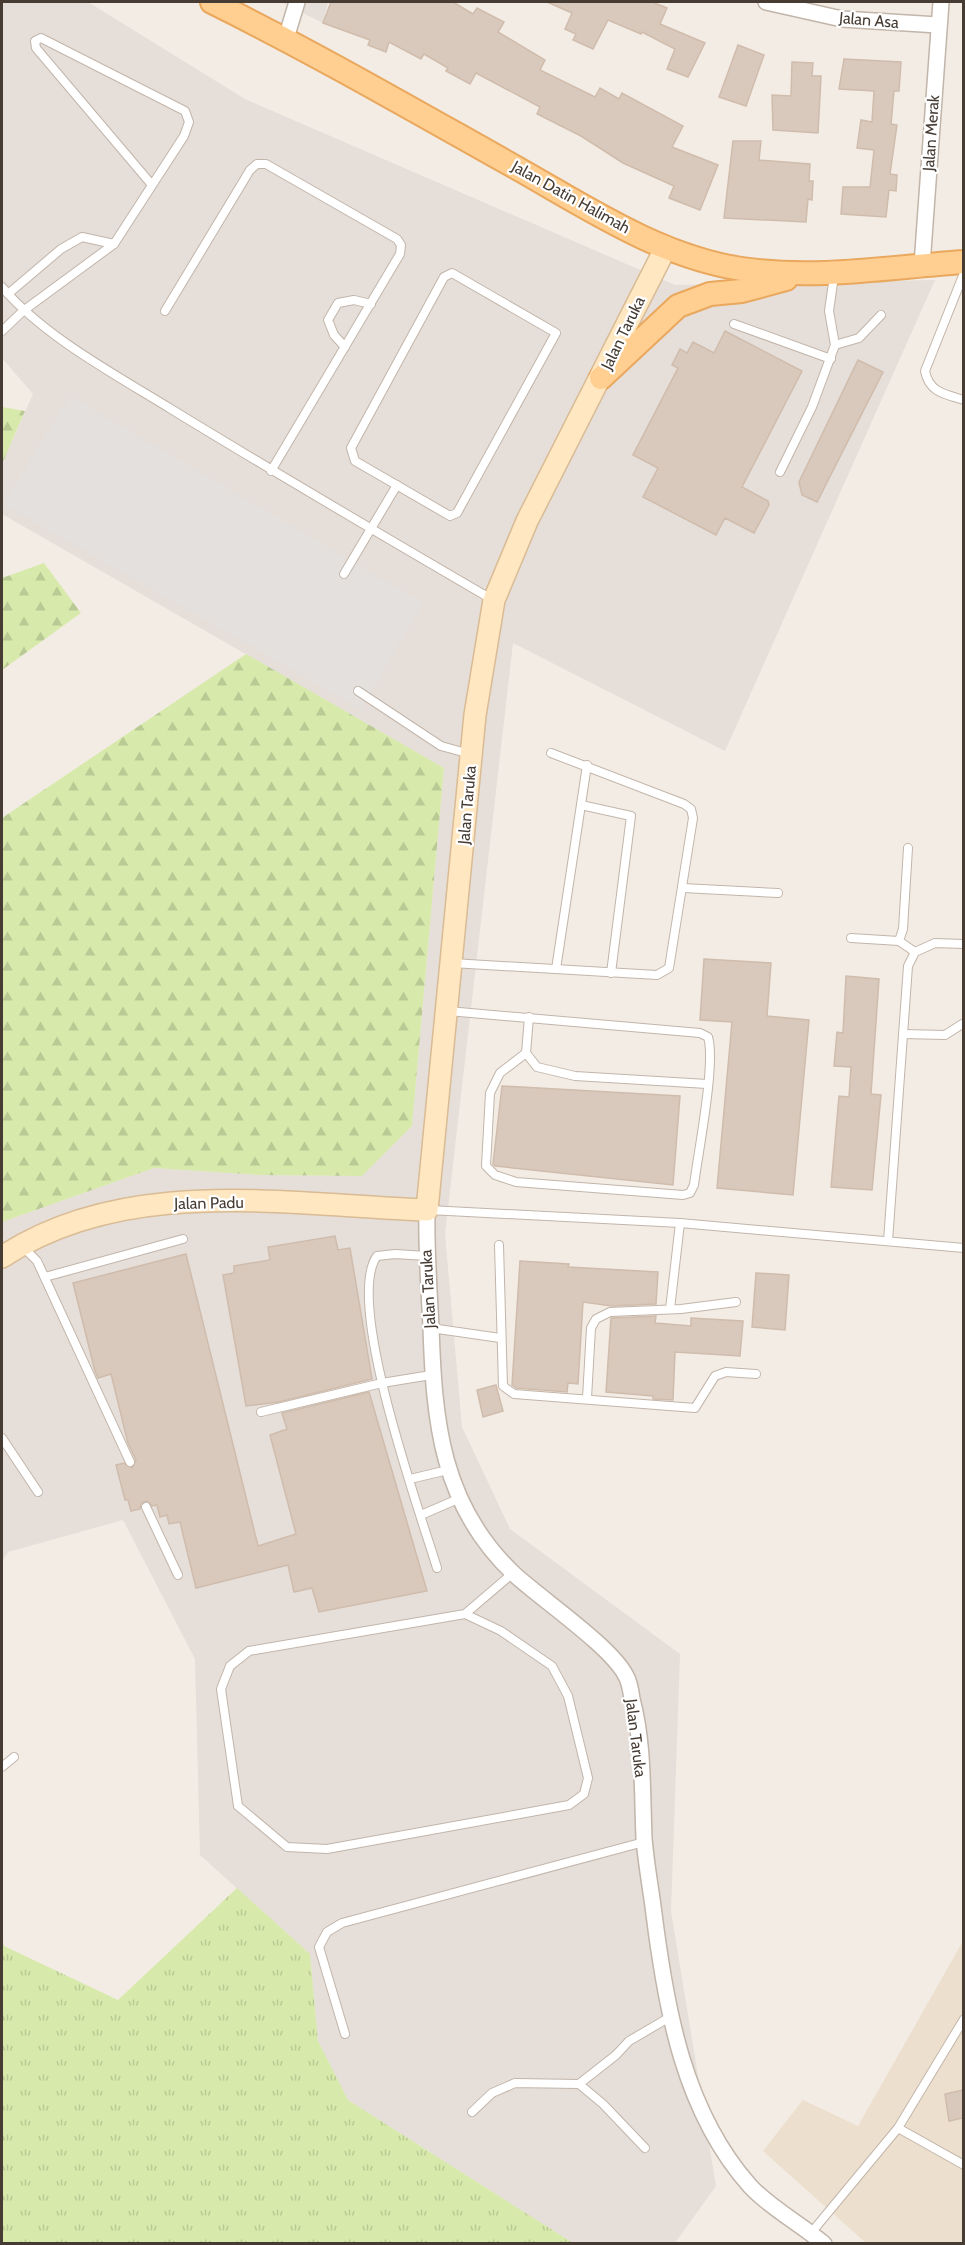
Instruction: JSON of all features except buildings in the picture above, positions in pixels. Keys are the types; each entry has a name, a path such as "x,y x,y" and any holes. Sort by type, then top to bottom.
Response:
{"main road":[{"name":"Jalan Datin Halimah","path":"212,2 286,38 583,205 666,247 705,261 740,269 799,275 963,262"},
{"path":"601,378 678,306 702,296 742,291 799,275"}],"street":[{"path":"286,38 297,2"},
{"name":"Jalan Asa","path":"766,2 842,19 938,25"},
{"name":"Jalan Merak","path":"922,265 940,2"},
{"name":"Jalan Taruka","path":"666,247 527,521 494,600 475,715 427,1210 431,1375 448,1470 458,1499 467,1516 513,1573 604,1651 626,1676 636,1712 642,1760 644,1842 670,2017 691,2086 720,2143 751,2187 824,2244"},
{"name":"Jalan Padu","path":"2,1257 21,1245 100,1215 148,1204 292,1203 427,1210"}],"lane":[{"path":"2,331 23,311 114,244 152,186 184,136 189,122 185,111 41,38 35,41 36,48 152,186"},
{"path":"165,311 250,170 257,164 266,164 397,239 401,245 400,254 271,471"},
{"path":"8,294 61,249 82,237 114,244"},
{"path":"780,472 812,407 835,345 830,310 834,272"},
{"path":"452,273 556,333 457,513 450,516 397,485 354,461 351,448 447,274 452,273"},
{"path":"963,273 925,371 927,383 936,392 963,400"},
{"path":"2,287 23,311 122,379 271,471 494,600"},
{"path":"345,347 334,335 328,320 338,303 354,300 371,304"},
{"path":"835,345 859,338 881,315"},
{"path":"734,324 831,359"},
{"path":"344,574 397,485"},
{"path":"358,691 441,746 471,754"},
{"path":"452,963 657,975 666,972 671,963 693,818 691,809 684,804 587,765 551,753"},
{"path":"556,969 587,765"},
{"path":"581,805 631,816 611,973"},
{"path":"899,941 903,929 908,848"},
{"path":"683,888 778,893"},
{"path":"851,938 899,941 915,952"},
{"path":"888,1241 908,966 915,952 935,943 963,944"},
{"path":"447,1011 700,1033 708,1037 711,1045 707,1084 694,1185 690,1193 683,1195 516,1182 495,1175 486,1166 485,1151 490,1093 500,1073 526,1053"},
{"path":"529,1017 526,1053 537,1067 575,1077 707,1084"},
{"path":"903,1034 945,1035 963,1023"},
{"path":"427,1210 680,1223 963,1248"},
{"path":"670,1309 680,1223"},
{"path":"45,1277 183,1239"},
{"path":"21,1245 37,1261 130,1462"},
{"path":"499,1245 500,1338 503,1386 507,1392 695,1408 715,1376 726,1372 756,1374"},
{"path":"427,1256 395,1254 377,1256 371,1264 369,1298 382,1383 437,1568"},
{"path":"587,1398 591,1328 596,1319 610,1312 736,1302"},
{"path":"431,1328 500,1338"},
{"path":"261,1412 382,1383 431,1375"},
{"path":"2,1438 38,1492"},
{"path":"410,1479 448,1470"},
{"path":"421,1515 458,1499"},
{"path":"146,1507 178,1575"},
{"path":"465,1614 501,1631 552,1666 568,1696 588,1778 584,1794 569,1805 327,1850 287,1847 238,1806 221,1689 230,1666 249,1651 465,1614 513,1573"},
{"path":"2,1767 14,1756"},
{"path":"345,2034 320,1947 327,1932 342,1923 644,1842"},
{"path":"579,2084 616,2055 629,2041 670,2017"},
{"path":"811,2233 898,2128 963,2019"},
{"path":"472,2112 492,2092 515,2083 579,2084 603,2104 645,2148"},
{"path":"898,2128 963,2165"}],"shaded area":[{"path":"2,2 88,2 245,99 675,285 935,280 725,751 513,643 445,1234 462,1427 510,1529 680,1654 671,1911 716,2186 675,2243 573,2243 348,2100 318,2042 310,1954 200,1855 195,1659 123,1520 8,1552 2,1562 2,1222 154,1168 258,1175 361,1176 412,1126 444,768 2,514 2,464 33,394 2,358"},
{"path":"281,2 328,2 323,23"},
{"path":"70,396 423,603 361,709 3,504"},
{"path":"963,1941 963,2243 866,2243 763,2151 803,2100 858,2126"}],"green space":[{"path":"2,407 25,411 2,464"},
{"path":"44,563 81,613 2,670 2,578"},
{"path":"246,654 444,768 412,1126 362,1176 258,1175 154,1168 2,1222 2,818"},
{"path":"237,1888 310,1954 318,2041 348,2100 573,2243 2,2243 2,1938 4,1946 118,2000"}]}
